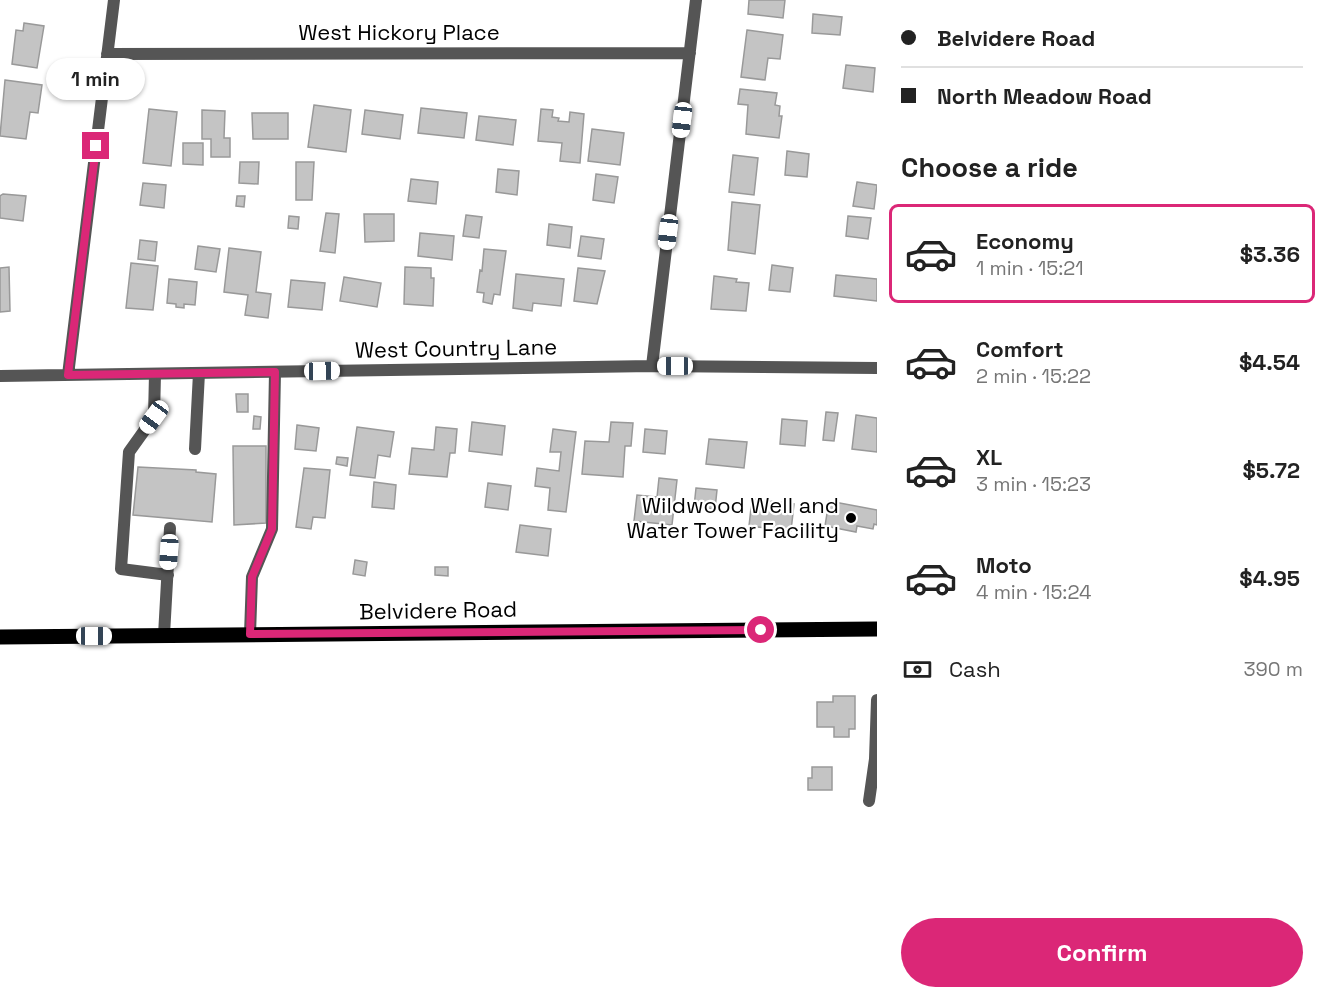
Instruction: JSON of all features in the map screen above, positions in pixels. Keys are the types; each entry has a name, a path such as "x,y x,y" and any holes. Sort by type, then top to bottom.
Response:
{"main road":[{"name":"Belvidere Road","path":"0,637 877,629"}],"street":[{"path":"68,375 114,0"},
{"path":"652,366 696,0"},
{"name":"West Hickory Place","path":"107,54 690,53"},
{"name":"West Country Lane","path":"0,376 652,366 877,368"},
{"path":"250,634 252,577 272,529 275,372"},
{"path":"195,449 199,373"},
{"path":"155,374 154,417 129,452 121,569 168,575"},
{"path":"164,635 170,528"},
{"path":"869,801 875,759 877,700"}],"building":[{"path":"749,0 785,0 783,18 748,14"},
{"path":"813,14 842,17 840,35 812,33"},
{"path":"24,23 44,26 37,68 12,64 16,30 23,31"},
{"path":"747,30 783,35 780,59 768,58 765,80 741,77"},
{"path":"846,65 875,68 873,92 843,88"},
{"path":"5,80 42,85 38,113 30,112 26,139 0,136"},
{"path":"740,89 777,93 775,105 780,106 779,116 782,116 779,138 746,134 748,105 738,104"},
{"path":"314,105 351,110 346,152 308,147"},
{"path":"421,108 467,113 464,138 418,133"},
{"path":"149,109 177,112 171,166 143,163"},
{"path":"541,109 553,110 552,117 559,118 558,121 569,122 570,112 584,114 580,163 560,161 562,143 538,141"},
{"path":"202,110 225,111 224,138 230,138 230,157 211,157 211,139 202,139"},
{"path":"365,110 403,115 400,139 362,134"},
{"path":"252,113 288,113 288,139 253,139"},
{"path":"479,116 516,120 513,145 476,140"},
{"path":"592,129 624,133 620,165 588,161"},
{"path":"183,143 203,143 203,165 183,164"},
{"path":"787,151 809,154 807,177 785,175"},
{"path":"733,155 758,158 754,195 729,192"},
{"path":"240,162 259,162 258,184 239,183"},
{"path":"296,162 314,162 312,200 296,200"},
{"path":"498,169 519,171 517,195 496,192"},
{"path":"596,174 618,177 614,203 593,200"},
{"path":"411,179 438,182 436,204 408,201"},
{"path":"857,182 877,185 874,209 853,206"},
{"path":"143,183 166,185 164,208 140,205"},
{"path":"3,194 26,196 23,221 0,218 0,196"},
{"path":"237,196 245,196 244,207 236,206"},
{"path":"732,202 760,205 755,254 728,250"},
{"path":"326,213 339,214 335,253 320,251"},
{"path":"364,214 394,214 394,241 365,242"},
{"path":"466,215 482,217 479,238 463,236"},
{"path":"289,216 299,217 298,229 288,228"},
{"path":"848,216 871,218 868,239 846,236"},
{"path":"549,224 572,227 570,248 547,245"},
{"path":"420,233 454,236 452,260 418,256"},
{"path":"581,236 604,239 601,259 578,256"},
{"path":"140,240 157,242 155,261 138,259"},
{"path":"198,246 220,249 216,272 195,269"},
{"path":"229,248 261,252 256,292 271,294 268,318 245,315 248,295 224,292"},
{"path":"484,249 506,251 500,295 494,294 492,304 483,302 484,293 477,292"},
{"path":"131,263 158,266 153,310 126,308"},
{"path":"772,265 793,268 790,292 769,290"},
{"path":"9,267 10,311 0,312 0,268"},
{"path":"405,267 431,268 431,278 434,278 433,306 404,304"},
{"path":"578,268 605,271 597,304 574,301"},
{"path":"516,274 564,279 561,306 533,303 532,311 513,308"},
{"path":"836,275 877,279 877,301 834,296"},
{"path":"714,276 749,283 746,311 711,309"},
{"path":"344,277 381,283 377,307 340,301"},
{"path":"169,279 197,282 195,305 184,304 184,308 167,303"},
{"path":"291,280 325,283 322,310 288,307"},
{"path":"236,394 248,394 248,412 237,412"},
{"name":"Wildwood Well and Water Tower Facility","path":"826,412 838,413 834,441 823,440"},
{"name":"Wildwood Well and Water Tower Facility","path":"856,415 877,418 877,452 852,449"},
{"path":"254,416 261,417 260,429 253,429"},
{"path":"782,419 807,421 805,446 780,444"},
{"path":"472,422 505,426 502,455 469,451"},
{"path":"611,422 633,423 631,446 625,446 623,477 582,474 585,441 609,442"},
{"path":"297,425 319,428 316,451 295,449"},
{"path":"357,427 394,432 390,457 378,455 375,478 350,475"},
{"path":"436,427 457,429 455,453 450,453 447,477 409,474 412,448 434,450"},
{"path":"553,429 576,432 566,512 548,510 550,488 535,486 537,468 559,471 561,452 550,452"},
{"path":"645,429 667,431 665,454 643,452"},
{"path":"709,439 747,442 744,468 706,464"},
{"path":"233,446 266,446 266,523 234,525"},
{"path":"337,457 348,458 347,466 336,464"},
{"path":"138,467 196,470 196,472 216,474 212,522 133,515"},
{"path":"304,468 330,470 325,518 313,517 311,529 296,527"},
{"path":"659,478 677,480 672,525 634,521 637,495 657,497"},
{"path":"374,482 396,485 394,509 372,507"},
{"path":"488,483 511,486 508,510 485,507"},
{"path":"696,488 717,490 715,509 694,507"},
{"path":"752,499 794,504 791,531 749,526"},
{"name":"Wildwood Well and Water Tower Facility","path":"829,501 877,510 877,525 874,524 873,529 857,526 856,532 825,526"},
{"path":"520,525 551,529 548,556 516,552"},
{"path":"355,560 367,562 365,576 353,574"},
{"path":"435,567 448,567 448,576 435,575"},
{"path":"833,696 855,696 855,729 849,729 849,737 834,737 834,727 817,727 817,702 833,702"},
{"path":"812,767 832,767 832,790 808,790 808,778 812,778"}],"place":[{"name":"Wildwood Well and Water Tower Facility","path":"851,518"}],"route":[{"path":"96,146 68,375 275,372 272,529 252,577 250,634 761,630"}]}
